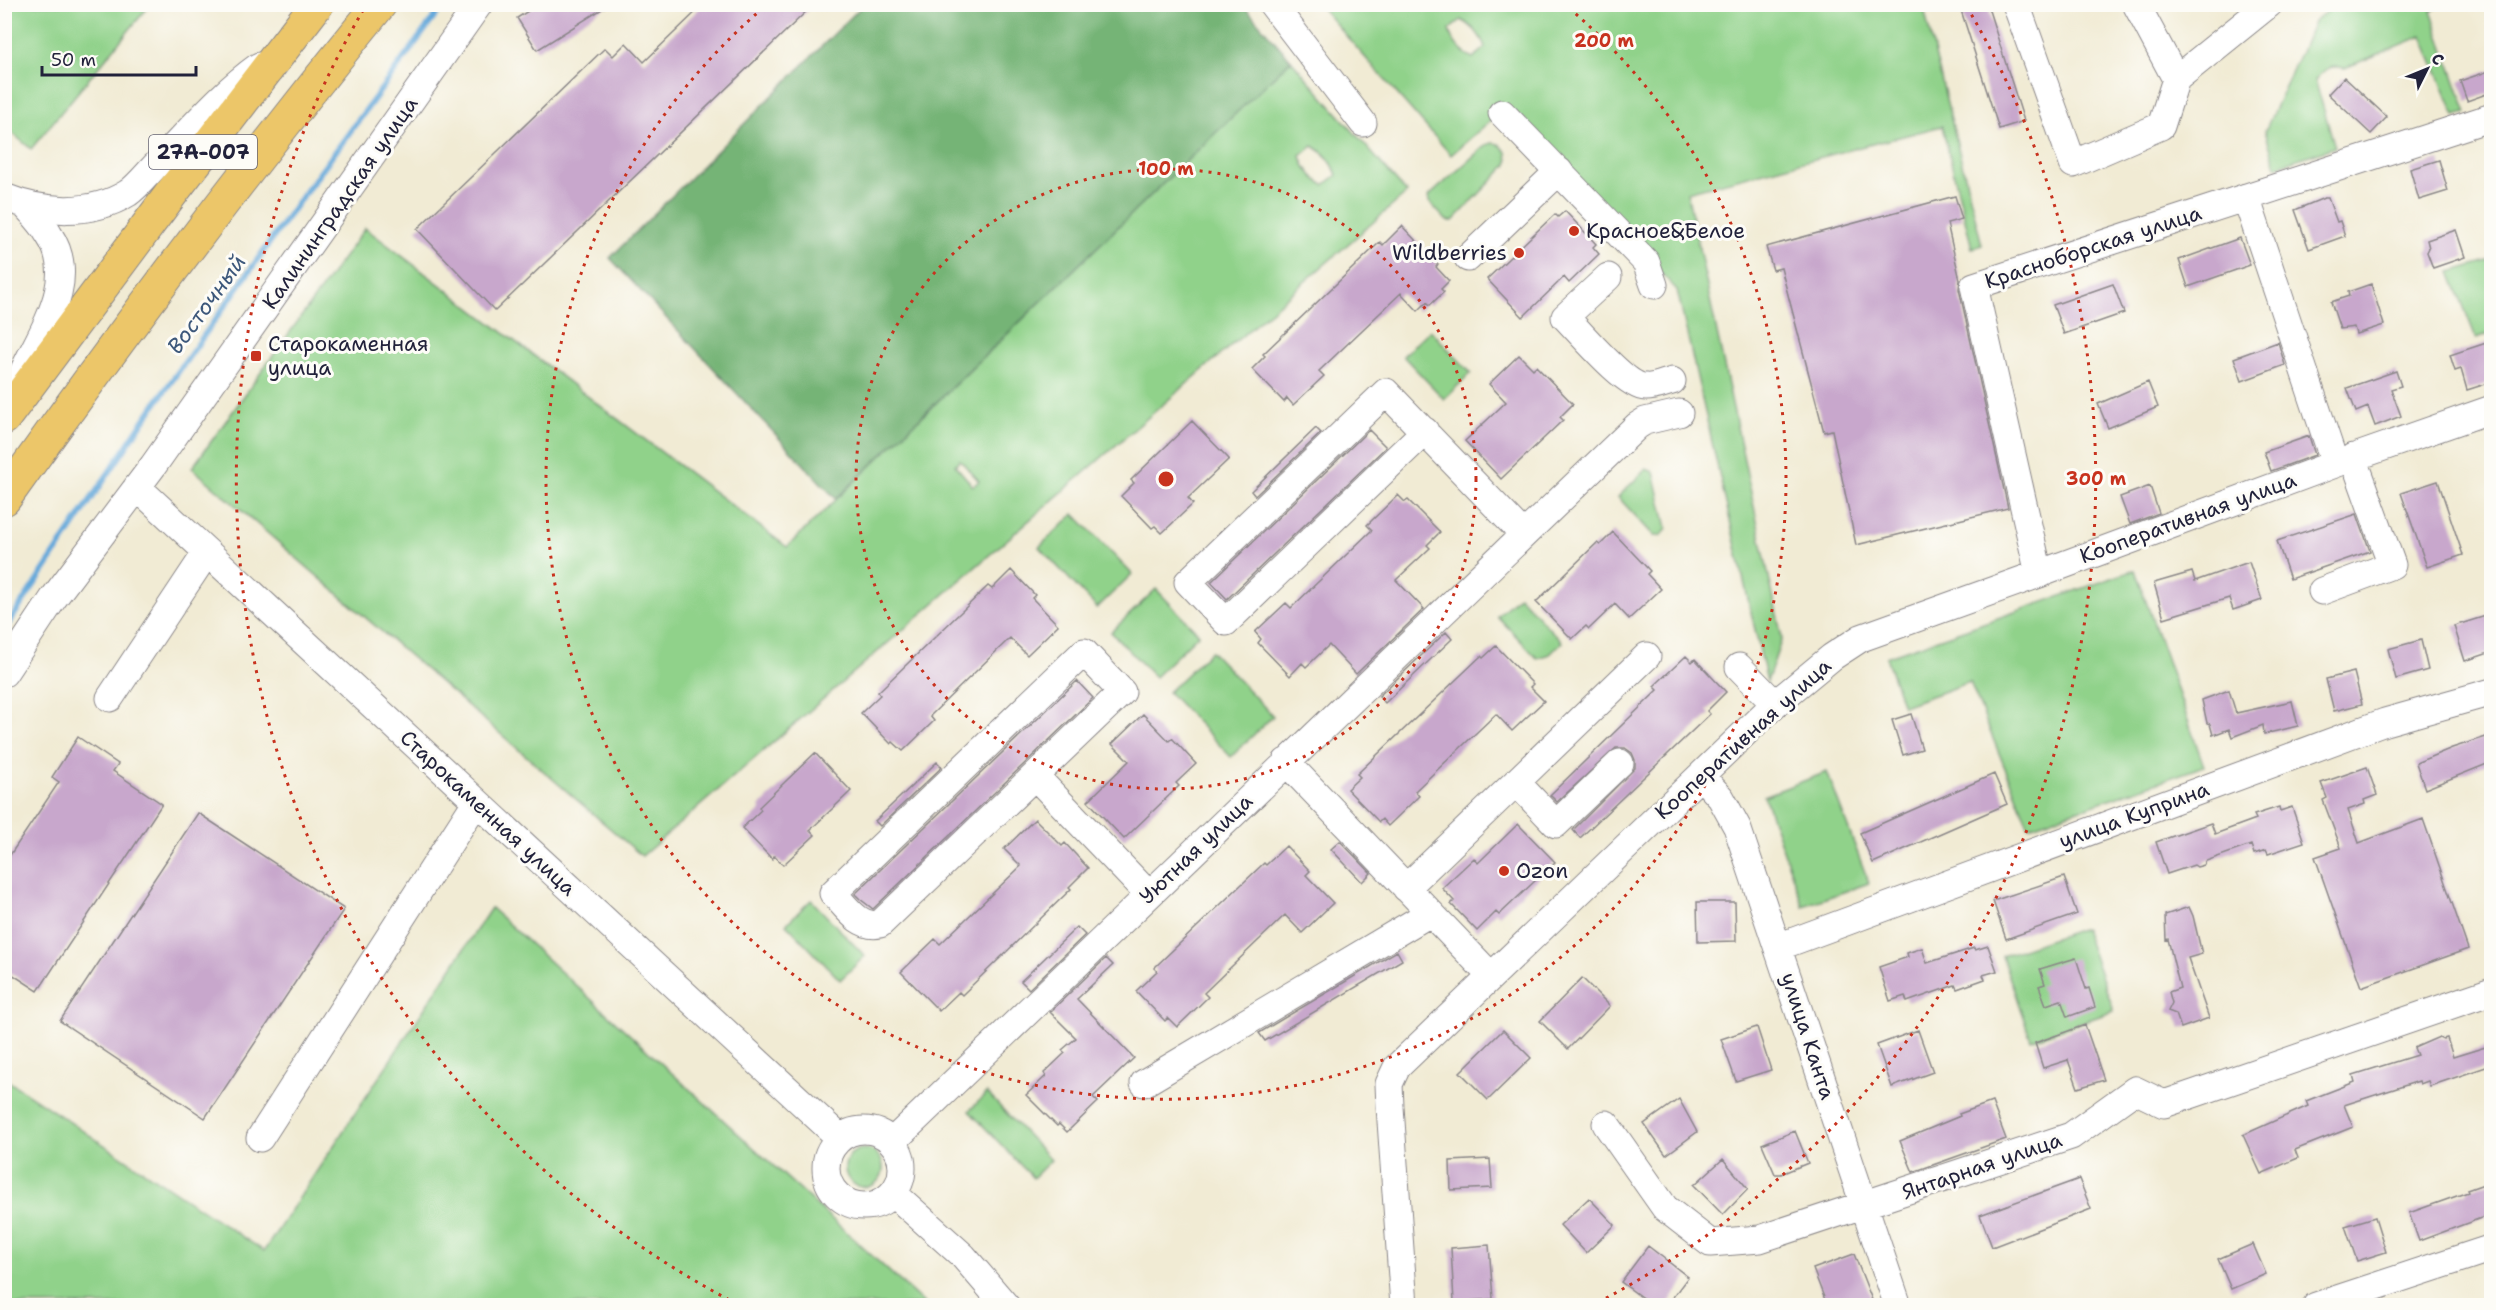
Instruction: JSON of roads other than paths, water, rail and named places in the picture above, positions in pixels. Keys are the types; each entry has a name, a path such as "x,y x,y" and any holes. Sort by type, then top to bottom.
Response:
{"highway":[{"name":"27А-007","path":"6,415 117,265 317,4"},
{"name":"27А-007","path":"4,499 182,257 319,79 380,4"}],"street":[{"name":"Калининградская улица","path":"4,673 53,599 137,487 479,4"},
{"path":"1272,4 1363,123"},
{"path":"2016,4 2073,164 2161,126 2176,79 2270,4"},
{"path":"2136,4 2176,79"},
{"path":"15,201 64,211 99,204 128,193 198,120 244,77 283,48"},
{"path":"1502,113 1646,262 1653,285"},
{"name":"Красноборская улица","path":"2039,574 1974,286 2492,117"},
{"path":"1468,258 1559,171"},
{"path":"2246,197 2344,461 2392,565 2322,591"},
{"path":"6,415 23,370 56,303 62,278 59,258 51,236 15,201"},
{"path":"1608,277 1565,317 1622,376 1636,385 1644,388 1672,381"},
{"path":"1425,431 1226,622 1188,582 1386,392 1425,431 1523,534"},
{"name":"Кооперативная улица","path":"1404,1305 1389,1084 1396,1067 1775,704 1832,657 1861,638 2492,409"},
{"name":"Уютная улица","path":"892,1142 1636,426 1645,421 1679,413"},
{"name":"Старокаменная улица","path":"137,487 840,1138"},
{"path":"110,698 207,552"},
{"path":"1083,652 1122,692 1035,776 880,924 872,926 862,923 833,893 1083,652"},
{"path":"1406,888 1647,656"},
{"path":"1739,667 1775,704"},
{"name":"улица Куприна","path":"1778,947 2385,722 2492,692"},
{"path":"1286,762 1491,976"},
{"path":"1516,782 1556,824 1620,763"},
{"path":"1035,776 1149,895"},
{"name":"улица Канта","path":"1701,776 1721,798 1737,826 1898,1305"},
{"path":"260,1138 476,802"},
{"path":"1144,1083 1430,913"},
{"name":"Янтарная улица","path":"1606,1124 1665,1208 1710,1243 1760,1239 2071,1136 2134,1090 2164,1104 2492,991"},
{"path":"869,1130 883,1135 892,1142 898,1151 902,1166 900,1180 893,1193 881,1202 866,1206 852,1204 839,1196 830,1185 826,1170 828,1155 840,1138 854,1131 869,1130"},
{"path":"893,1193 963,1256 1006,1305"},
{"path":"2316,1305 2492,1248"}],"waterway":[{"name":"Восточный","path":"4,630 142,423 299,201 444,4"}],"place":[{"name":"Красное&Белое","path":"1574,231"},
{"name":"Wildberries","path":"1519,253"},
{"name":"Старокаменная улица","path":"256,356"},
{"name":"Ozon","path":"1504,871"}]}
